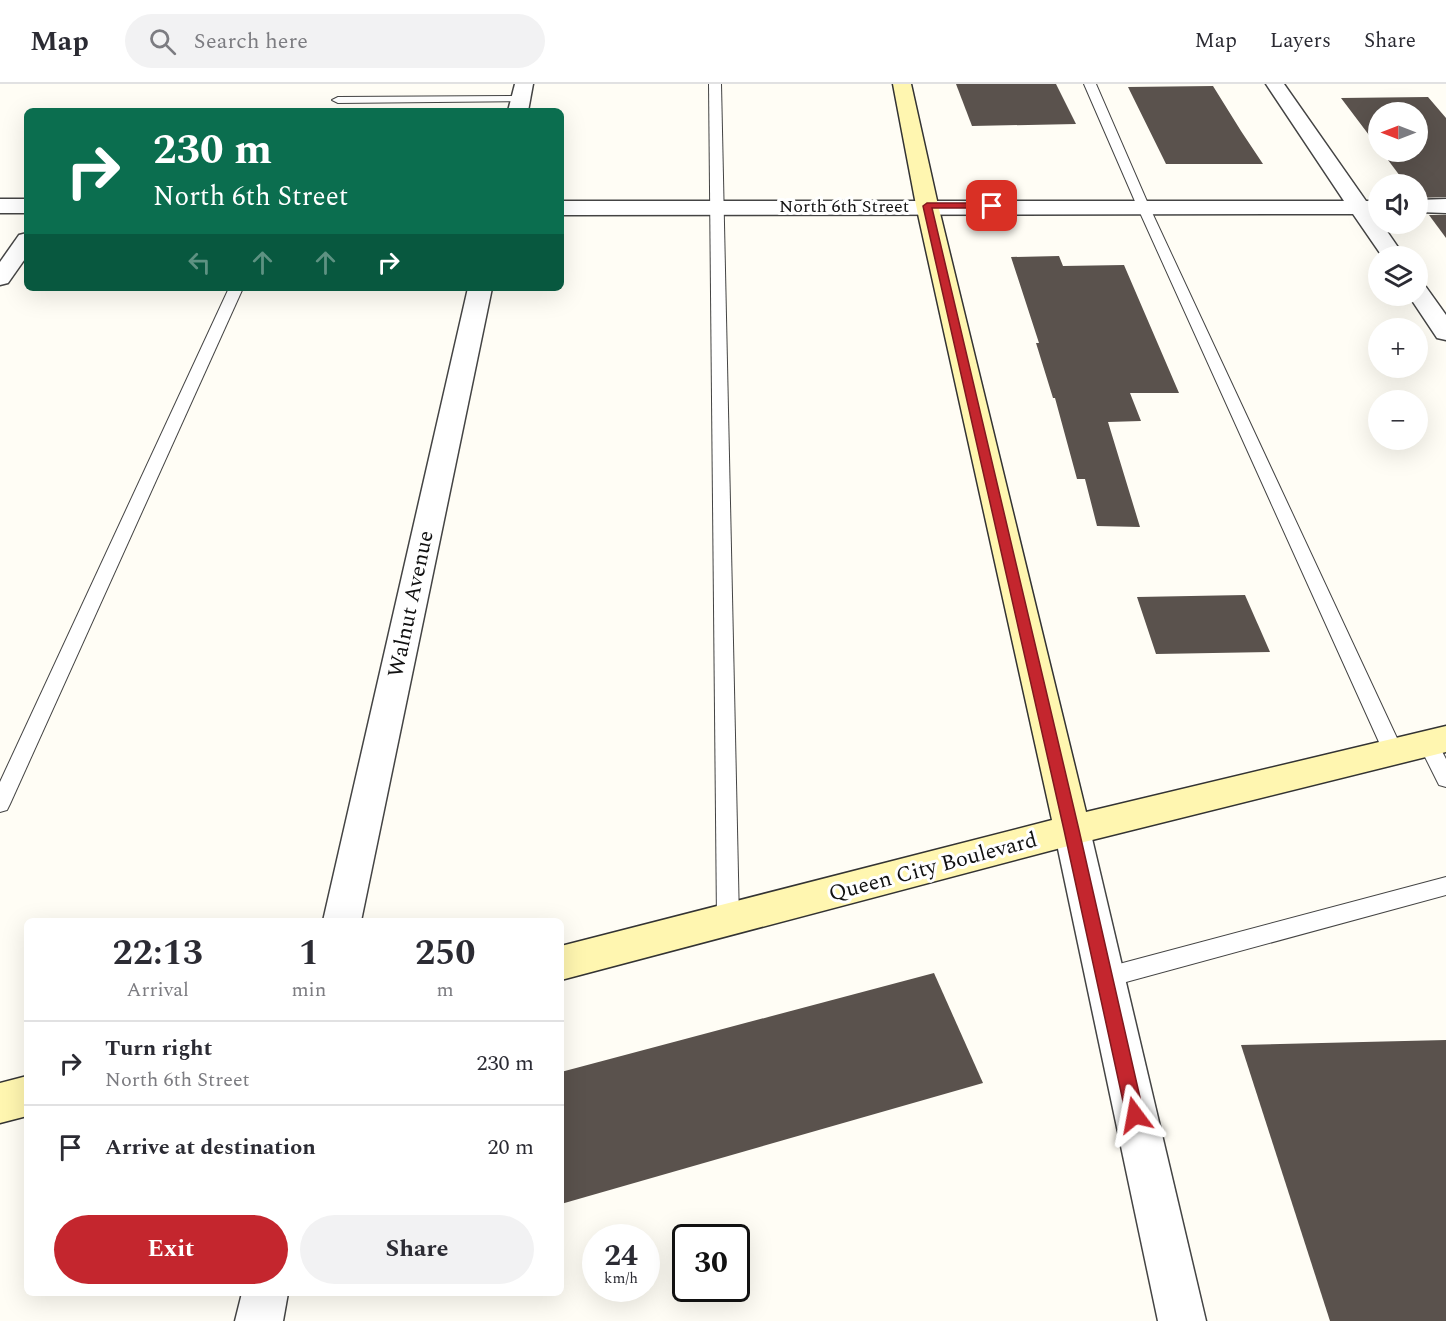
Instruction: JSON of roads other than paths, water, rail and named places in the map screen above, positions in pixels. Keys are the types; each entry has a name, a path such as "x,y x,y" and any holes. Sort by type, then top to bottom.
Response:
{"street":[{"path":"902,84 927,206 1072,830 1182,1321"},
{"path":"1275,84 1368,206"},
{"path":"0,206 24,206"},
{"path":"1428,206 1446,206"},
{"name":"North 6th Street","path":"564,208 1368,207"},
{"path":"0,278 24,244"},
{"name":"Walnut Avenue","path":"343,918 479,291"},
{"path":"1428,305 1444,328"},
{"name":"Queen City Boulevard","path":"564,962 1072,830 1437,741"},
{"path":"0,1102 24,1097"},
{"path":"259,1321 264,1296"}],"lane":[{"path":"715,84 728,921"},
{"path":"1090,84 1143,206 1393,751"},
{"path":"338,100 521,98"},
{"path":"0,804 235,291"},
{"path":"1437,741 1446,779"},
{"path":"1104,978 1446,886"}]}
